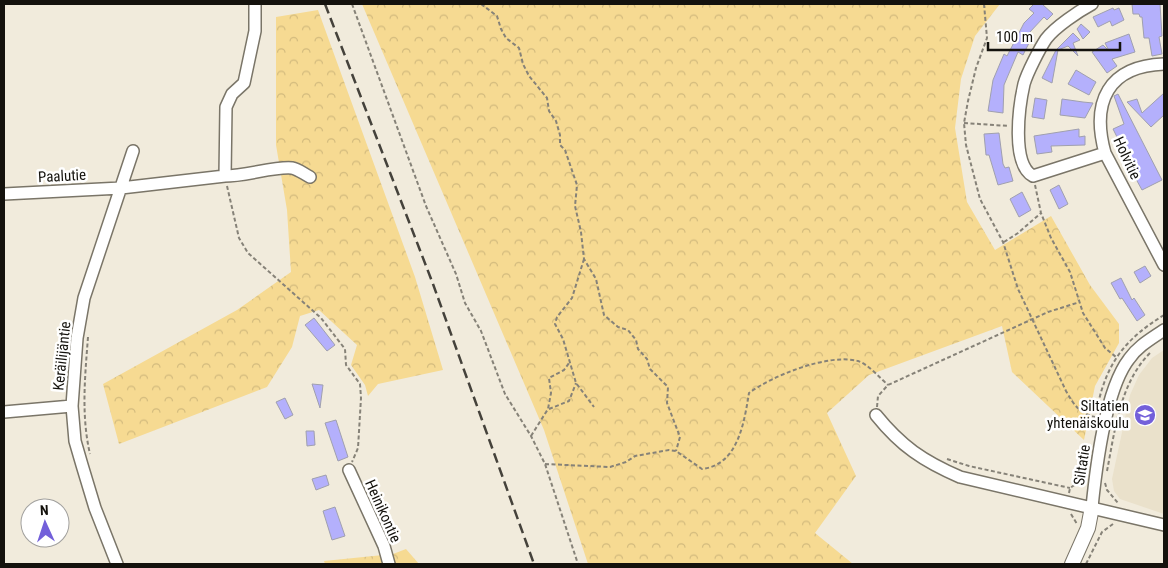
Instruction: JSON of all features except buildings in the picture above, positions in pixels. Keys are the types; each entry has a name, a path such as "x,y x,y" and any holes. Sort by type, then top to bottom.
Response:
{"main road":[{"name":"Siltatie","path":"1072,564 1088,528 1092,507"}],"street":[{"path":"225,176 226,107 232,94 244,83 255,31 255,4"},
{"path":"1092,4 1080,10 1047,38 1024,82 1018,126 1021,157 1029,174 1033,176 1106,153"},
{"name":"Holvitie","path":"1164,64 1145,65 1125,73 1110,88 1099,111 1100,133 1106,153 1164,265"},
{"name":"Keräilijäntie","path":"117,564 95,508 75,441 72,406 77,338 84,298 133,151"},
{"name":"Paalutie","path":"4,194 121,188 225,176 243,176 287,168 294,168 310,177"},
{"name":"Siltatie","path":"1092,507 1102,440 1119,374 1138,347 1164,330"},
{"path":"4,412 72,406"},
{"path":"879,409 894,438 908,450 960,477 1164,525"},
{"name":"Heinikontie","path":"349,470 384,546 389,564"}],"path":[{"path":"352,4 426,206 456,274 463,298 483,337 505,394 531,436 545,464 578,564"},
{"path":"481,4 498,16 501,29 506,38 519,48 523,64 547,98 549,111 556,121 560,135 560,145 565,150 577,186 575,206 581,232 584,259 572,298 557,317 555,324 563,339 576,383 594,407"},
{"path":"984,4 987,38 976,68 964,124 966,145 980,198 1004,242 1018,289 1074,406 1083,414 1095,418"},
{"path":"964,124 1018,126"},
{"path":"225,176 233,219 239,238 248,253 321,318 345,349 346,365 360,384 362,398 358,448 349,470"},
{"path":"1033,176 1041,213 1051,238 1070,272 1087,322 1106,348 1116,357"},
{"path":"1004,242 1018,233 1041,213"},
{"path":"584,259 596,278 604,315 618,327 628,330 636,340 638,349 647,359 650,369 668,387 667,403 680,437 676,451"},
{"path":"879,409 878,396 888,385 1032,319 1080,302"},
{"path":"88,333 83,406 85,432 92,461"},
{"path":"1107,473 1126,390 1140,364 1157,348"},
{"path":"545,464 610,466 626,462 635,456 657,451 676,451 702,469 710,468 733,451 744,424 749,393 765,381 808,364 848,360 860,361 888,385"},
{"path":"531,436 548,410 551,393 548,383 549,378 564,370 569,363"},
{"path":"548,410 569,400 576,383"},
{"path":"946,459 969,466 1070,488"},
{"path":"1105,482 1111,497 1129,509 1128,516"},
{"path":"1086,564 1102,532 1115,523"}],"shaded area":[{"name":"Siltatien yhtenäiskoulu","path":"1164,350 1164,514 1120,499 1114,491 1112,479 1130,395 1139,375 1152,358"}],"green space":[{"path":"362,4 1000,4 975,36 961,79 955,128 967,202 995,250 1051,216 1090,285 1119,324 1119,343 1095,386 1084,440 1012,372 1002,326 869,375 827,413 856,476 815,533 853,564 588,564 544,430"},
{"path":"318,10 415,277 443,370 378,384 368,396 365,385 351,365 357,345 319,310 300,316 292,347 267,387 119,444 103,384 237,310 291,272 287,210 276,145 276,17"},
{"path":"406,549 419,564 325,564 324,561 393,554"}],"railway":[{"path":"325,4 433,284 534,564"}],"place":[{"name":"Siltatien yhtenäiskoulu","path":"1145,415"}]}
